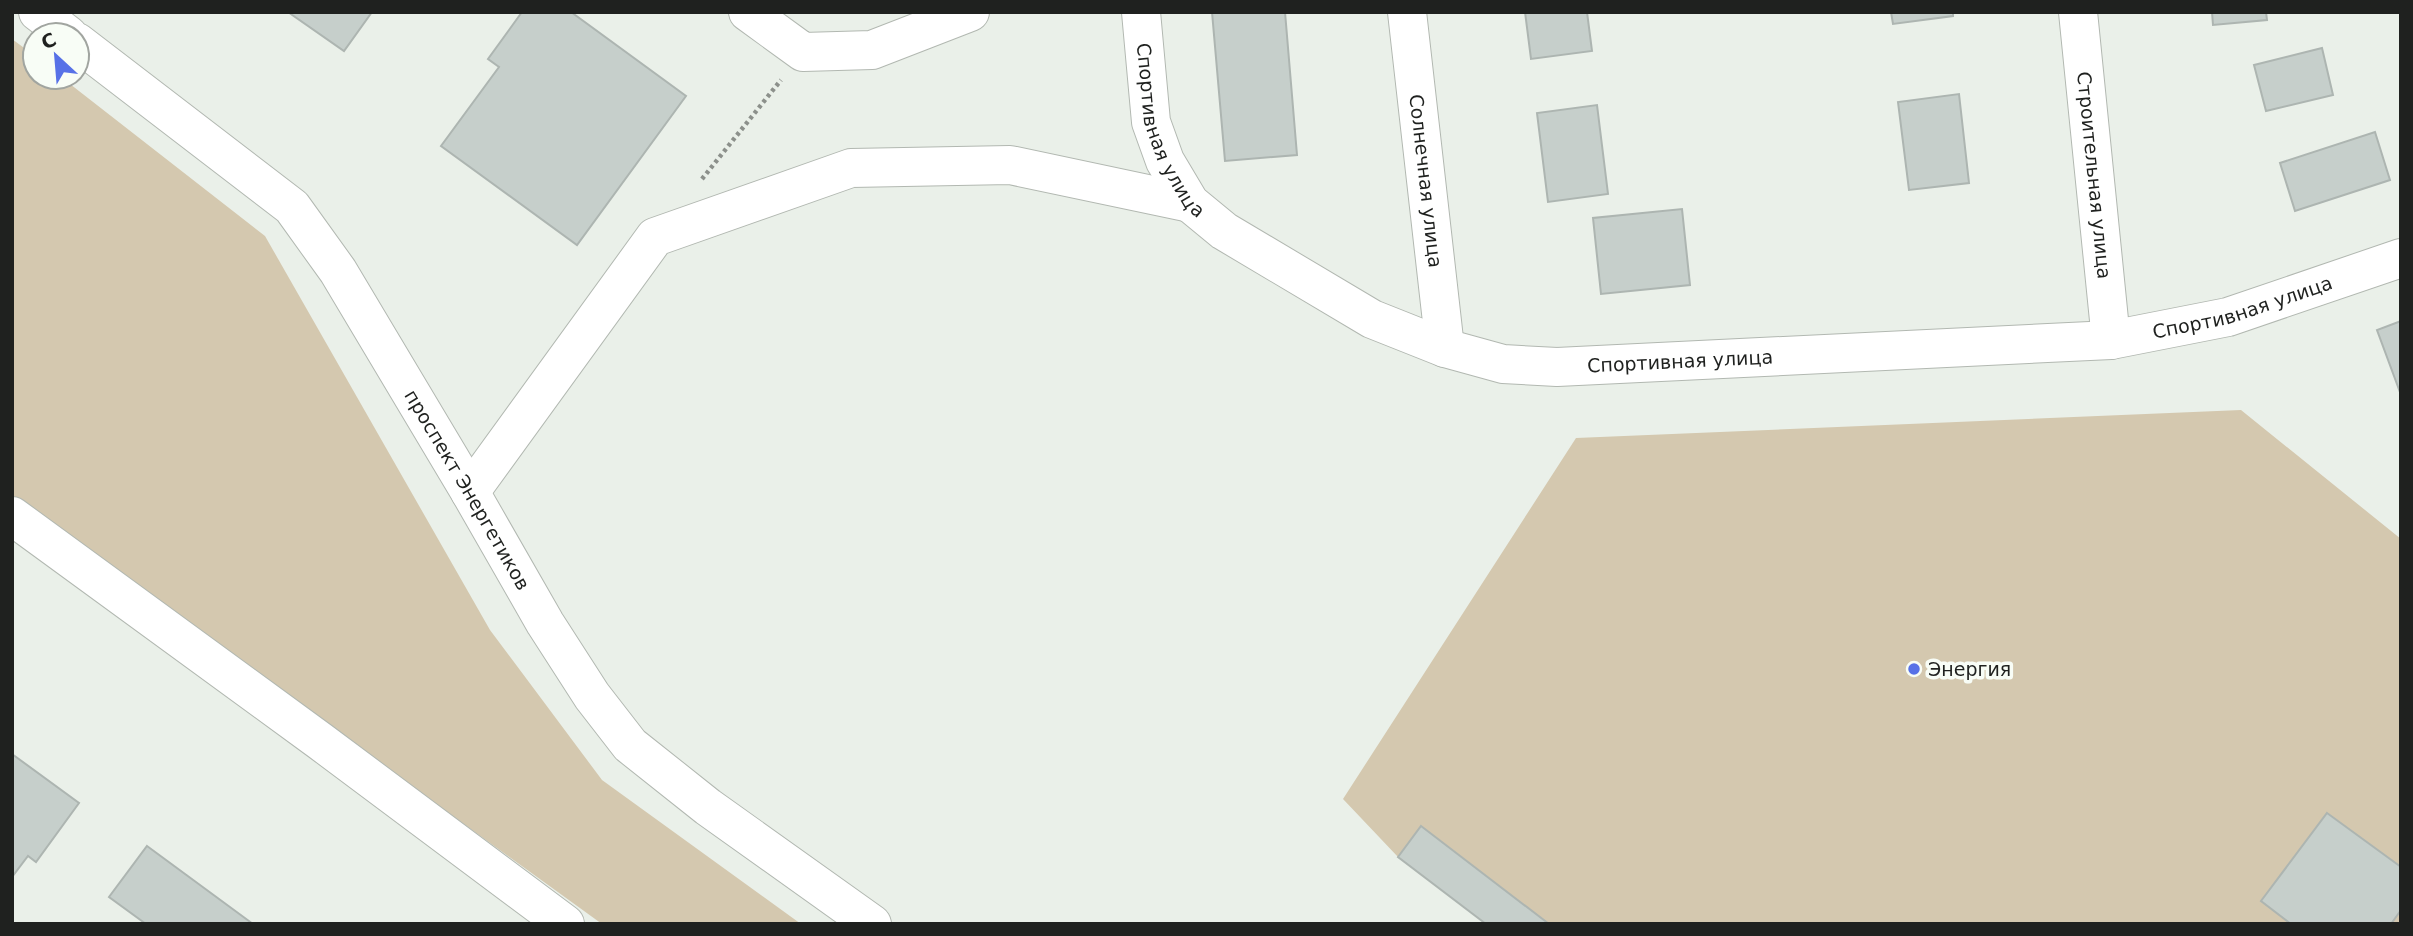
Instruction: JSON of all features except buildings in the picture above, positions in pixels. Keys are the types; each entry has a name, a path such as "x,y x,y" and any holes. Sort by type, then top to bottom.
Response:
{"street":[{"path":"748,12 803,52 872,50 970,12"},
{"name":"Спортивная улица","path":"1141,12 1151,122 1165,161 1191,203 1224,231 1373,319 1445,348 1503,364 1558,367 2111,340 2228,317 2401,258"},
{"name":"Солнечная улица","path":"1407,12 1445,348"},
{"name":"Строительная улица","path":"2078,12 2111,340"},
{"name":"проспект Энергетиков","path":"91,53 292,207 338,271 545,623 592,696 630,745 708,807 872,924"},
{"path":"470,492 655,237 851,167 1010,165 1191,203"},
{"path":"12,516 565,924"}],"path":[{"path":"699,183 803,52"}],"shaded area":[{"path":"12,39 21,46 21,91 79,91 265,236 490,630 602,780 801,924 602,924 12,497"},
{"name":"Энергия","path":"2241,410 2401,539 2401,924 1486,924 1398,857 1343,799 1576,438"}],"place":[{"name":"Энергия","path":"1914,669"}]}
